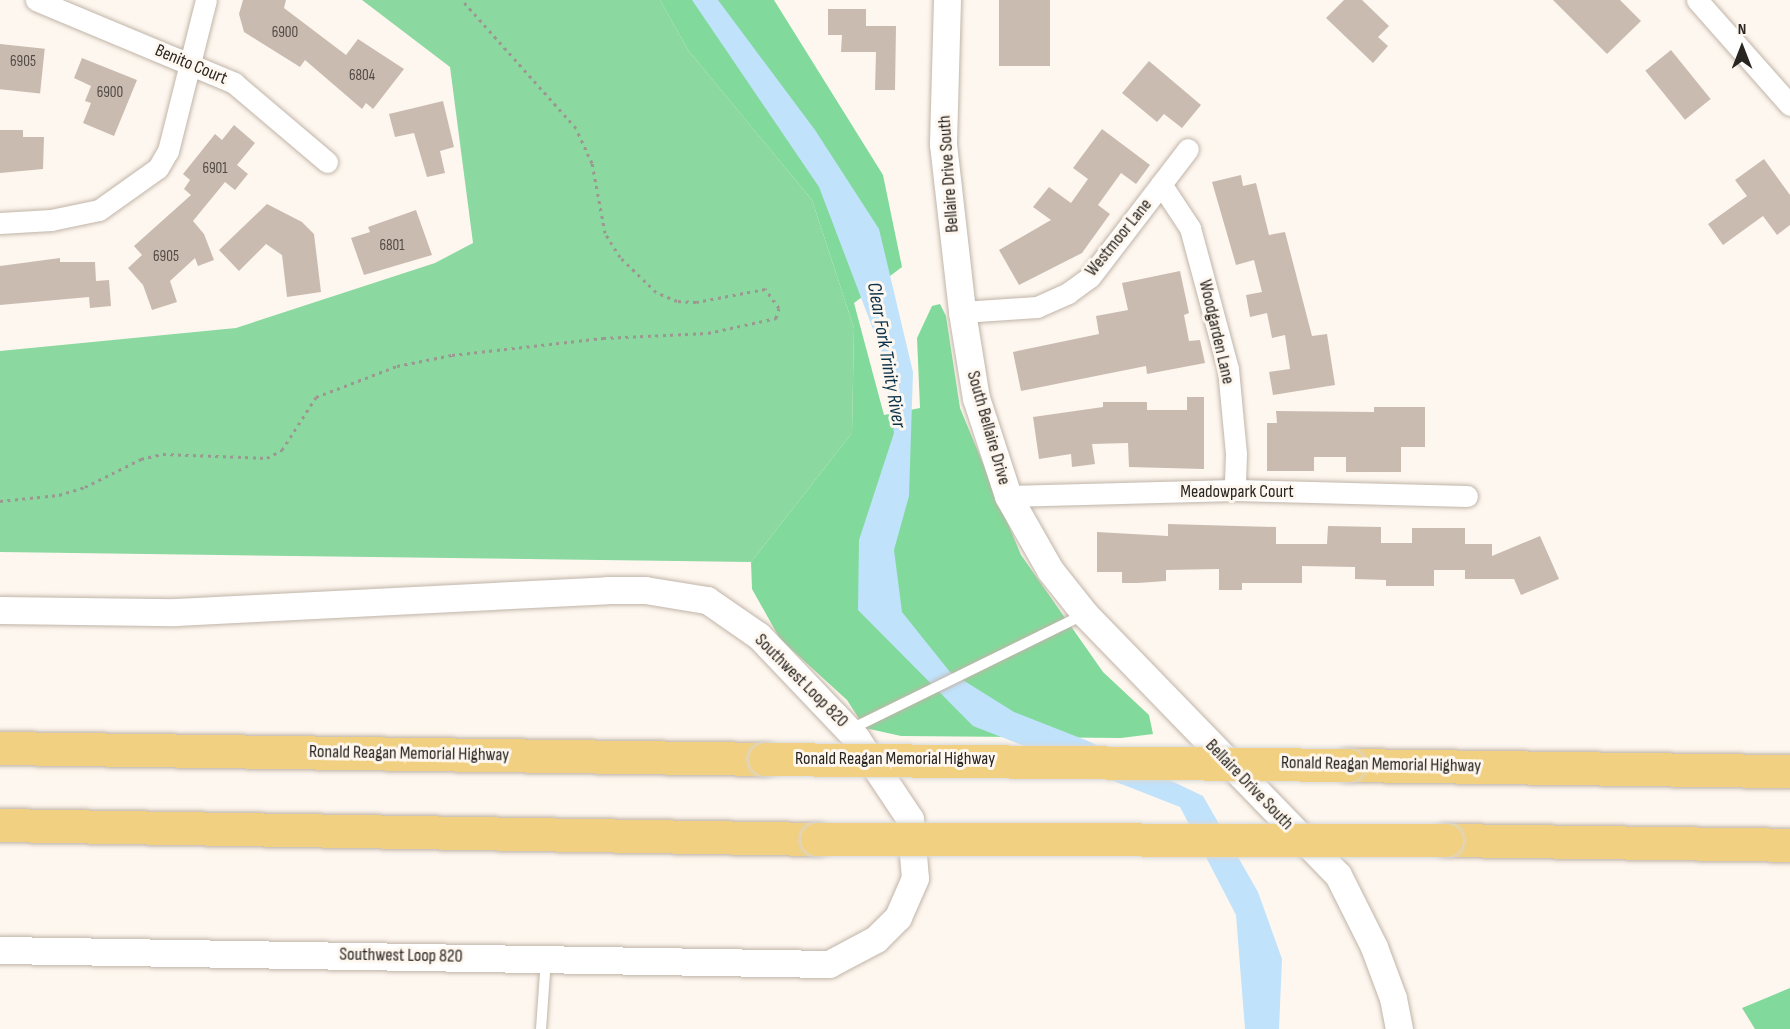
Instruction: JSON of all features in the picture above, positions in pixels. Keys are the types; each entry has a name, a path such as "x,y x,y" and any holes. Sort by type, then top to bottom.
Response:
{"highway":[{"name":"Ronald Reagan Memorial Highway","path":"0,748 1790,771"},
{"path":"0,825 817,839 1446,840 1790,845"}],"street":[{"name":"Benito Court","path":"36,0 234,83 327,162"},
{"path":"0,223 51,220 99,210 158,168 168,152 206,0"},
{"name":"Bellaire Drive South","path":"947,0 943,144 962,312"},
{"path":"1697,0 1790,105"},
{"name":"Westmoor Lane","path":"962,312 1037,307 1068,293 1090,277 1188,149"},
{"name":"Woodgarden Lane","path":"1161,184 1190,228 1228,369 1236,454 1235,490"},
{"name":"South Bellaire Drive","path":"962,312 976,398 1008,496 1050,570"},
{"name":"Meadowpark Court","path":"1008,496 1235,490 1467,495"},
{"name":"Bellaire Drive South","path":"1050,570 1085,614 1338,875 1374,947 1393,998 1399,1029"},
{"name":"Southwest Loop 820","path":"0,610 176,612 645,590 707,600 759,636 849,730 910,819 915,878 898,916 876,939 829,964 0,950"}],"lane":[{"path":"849,730 1085,614"},
{"path":"541,1029 546,960"}],"path":[{"path":"0,501 85,487 141,459 163,454 267,458 282,450 316,398 408,363 592,339 708,333 776,318 779,308 765,289 696,302 677,301 656,292 620,257 605,233 592,163 576,128 462,0"}],"green space":[{"path":"362,0 660,0 688,50 812,200 854,328 852,433 751,562 0,552 0,351 236,328 435,263 473,243 450,67"},
{"path":"660,0 774,0 883,175 902,267 854,303 884,415 920,408 917,338 932,306 940,304 946,316 960,408 1021,555 1103,672 1149,715 1153,734 1121,738 901,736 865,728 847,700 780,639 752,589 751,562 852,433 854,328 812,200 688,50"},
{"path":"1790,988 1790,1029 1755,1029 1742,1008"}],"water":[{"name":"Clear Fork Trinity River","path":"692,0 718,0 815,130 879,229 913,372 909,496 894,550 902,612 950,672 1014,712 1088,741 1203,796 1258,892 1282,959 1279,1029 1245,1029 1236,915 1180,807 973,726 858,610 859,540 894,433 884,358 819,187"}],"building":[{"path":"243,0 286,0 284,8 346,55 358,39 404,69 373,109 366,103 362,109 305,60 300,67 244,32 239,14"},
{"path":"999,0 1050,0 1050,66 999,66"},
{"path":"1344,0 1362,0 1389,26 1378,37 1388,46 1373,63 1326,18"},
{"path":"1553,0 1620,0 1641,21 1607,54"},
{"path":"828,9 866,9 866,26 896,26 895,90 875,90 876,52 841,52 842,35 828,35"},
{"path":"0,44 45,49 40,93 0,89"},
{"path":"1671,50 1711,99 1685,120 1645,71"},
{"path":"82,58 137,80 114,136 83,123 91,103 85,101 91,86 74,78"},
{"path":"1149,61 1201,105 1182,128 1164,114 1157,122 1122,93"},
{"path":"443,101 454,147 440,151 445,173 427,177 414,133 395,137 389,114"},
{"path":"234,125 255,143 237,165 248,174 235,190 225,182 193,221 204,234 214,260 198,266 195,258 170,281 177,302 152,310 143,285 128,268 142,255 134,246 191,195 184,189 190,180 183,174 215,134 222,140"},
{"path":"1102,129 1150,165 1136,184 1121,173 1098,205 1110,214 1082,253 1019,285 999,250 1051,220 1033,207 1049,187 1071,203 1088,179 1073,168"},
{"path":"0,130 23,130 23,137 44,137 43,169 0,173"},
{"path":"1764,159 1790,195 1790,225 1777,235 1763,216 1723,245 1708,224 1747,196 1735,180"},
{"path":"1241,175 1243,186 1256,183 1269,235 1285,232 1312,336 1327,334 1335,385 1273,395 1269,372 1290,369 1285,335 1272,338 1267,313 1250,317 1246,295 1262,292 1254,260 1236,265 1212,182"},
{"path":"267,204 302,222 314,234 321,292 287,297 282,255 266,244 239,271 219,250"},
{"path":"416,210 432,255 364,275 351,238 370,232 368,227"},
{"path":"60,258 60,262 95,262 96,281 109,280 111,306 90,308 89,297 0,305 0,266"},
{"path":"1180,271 1189,313 1184,315 1189,341 1200,340 1205,363 1147,374 1146,366 1021,391 1013,352 1099,334 1096,316 1128,310 1122,283"},
{"path":"1187,397 1204,397 1204,469 1129,467 1128,443 1092,444 1095,464 1072,467 1071,454 1039,459 1033,417 1103,407 1103,402 1147,402 1147,410 1187,410"},
{"path":"1374,407 1425,407 1425,447 1401,447 1401,472 1346,472 1346,457 1314,457 1314,471 1267,471 1267,423 1277,423 1276,411 1374,412"},
{"path":"1168,524 1276,527 1276,544 1327,544 1328,526 1381,527 1381,543 1412,543 1412,528 1465,528 1465,544 1492,544 1492,556 1540,536 1559,579 1521,595 1514,579 1465,579 1465,570 1434,570 1434,586 1386,586 1386,580 1355,579 1355,567 1302,566 1302,583 1242,583 1242,590 1219,590 1219,569 1166,570 1166,581 1138,583 1122,583 1122,572 1097,572 1097,532 1168,536"}]}
